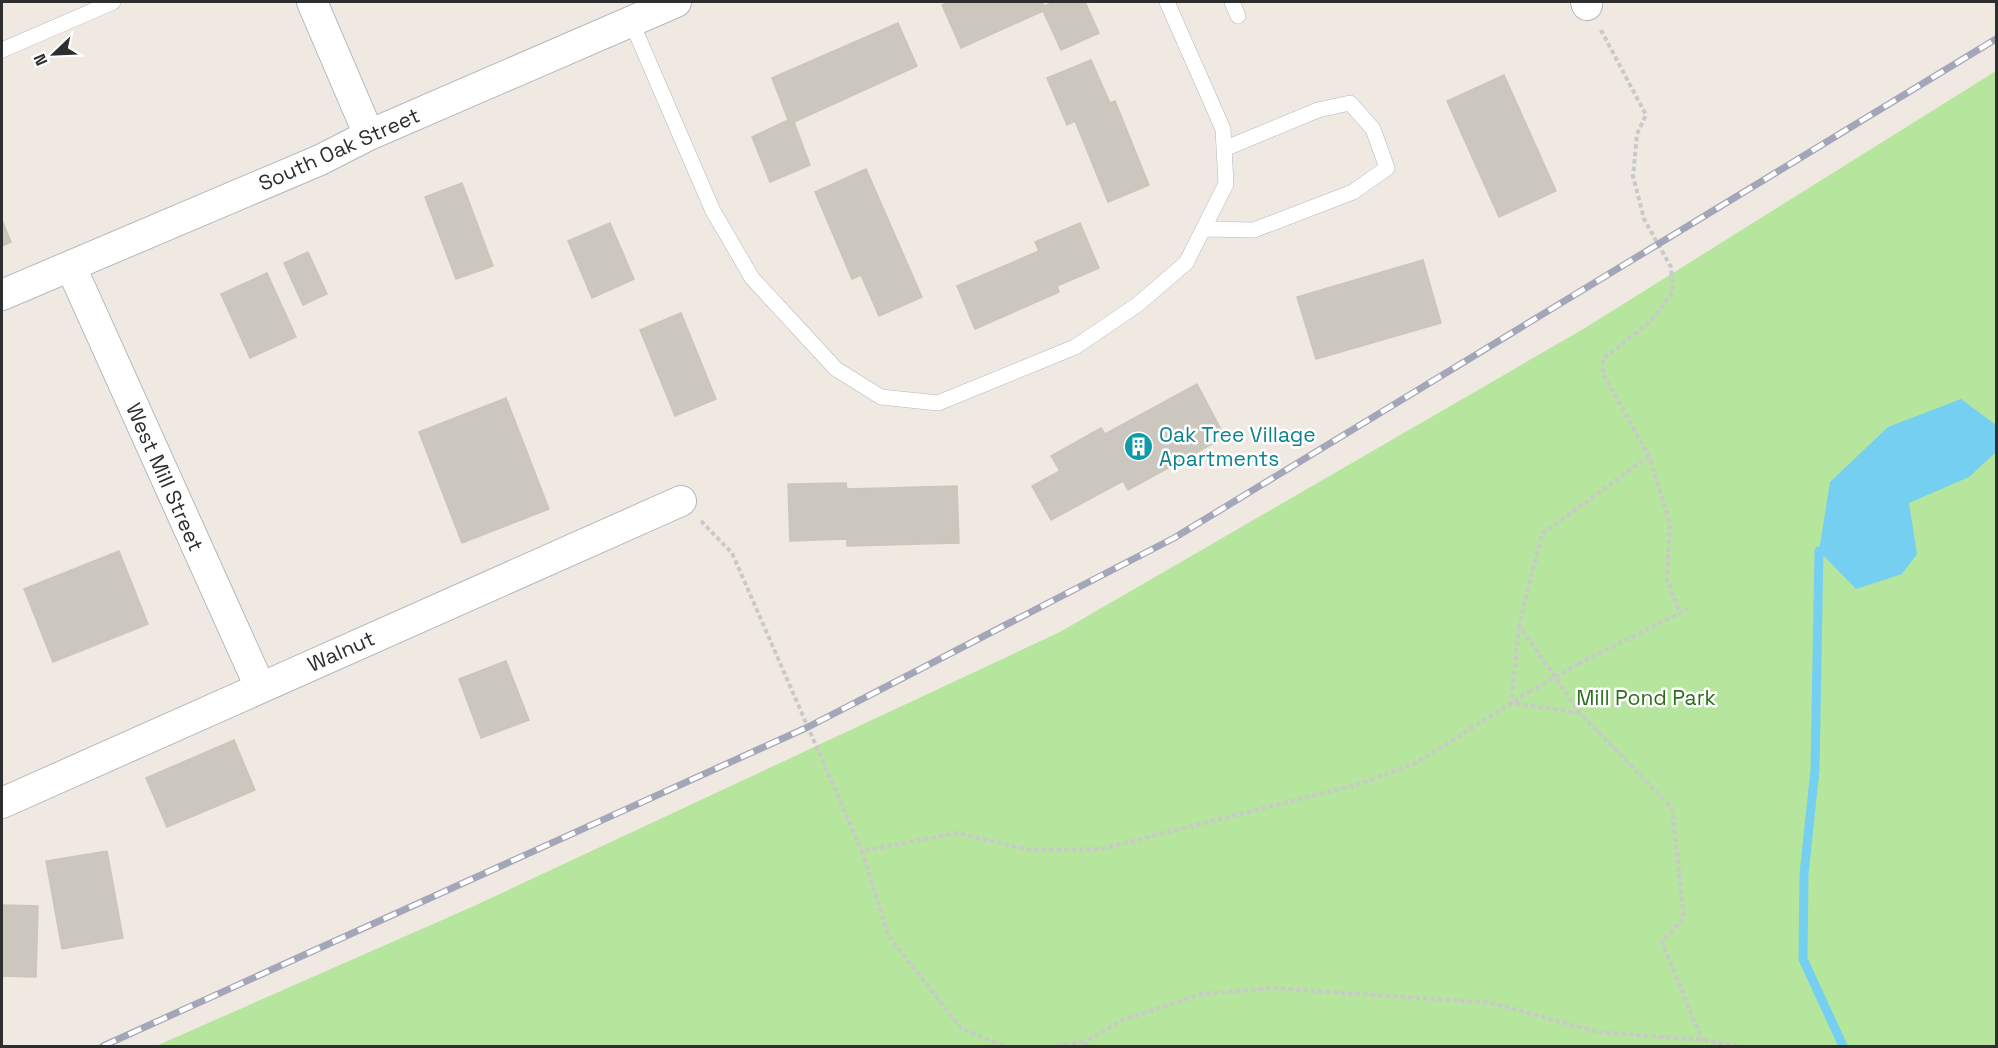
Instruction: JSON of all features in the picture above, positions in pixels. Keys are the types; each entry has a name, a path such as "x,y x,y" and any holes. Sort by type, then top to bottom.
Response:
{"street":[{"path":"312,2 369,135"},
{"name":"South Oak Street","path":"2,295 320,160 369,135 676,2"},
{"name":"West Mill Street","path":"71,267 260,687"},
{"name":"Walnut","path":"2,803 681,501"}],"lane":[{"path":"2,50 113,2"},
{"path":"631,21 713,211 752,278 836,369 881,397 938,403 1076,347 1137,305 1186,263 1226,184 1223,129 1167,2"},
{"path":"1232,2 1238,16"},
{"path":"1203,229 1254,230 1353,192 1387,168 1373,129 1350,103 1318,110 1224,149"}],"path":[{"path":"1587,3 1646,115 1637,134 1633,176 1644,219 1671,267 1673,292 1651,321 1603,358 1603,374 1649,456 1670,524 1667,580 1680,613"},
{"path":"1510,703 1519,625 1542,534 1649,456"},
{"path":"681,501 732,553 862,851 888,935 961,1028 1003,1047"},
{"path":"862,851 957,833 1030,850 1101,849 1359,784 1416,763 1510,703 1578,664 1688,609"},
{"path":"1519,625 1580,713 1672,808 1684,918 1662,942 1702,1040"},
{"path":"1510,703 1580,713"},
{"path":"1057,1047 1086,1044 1122,1020 1202,994 1272,987 1492,1003 1598,1032 1702,1040 1740,1047"}],"green space":[{"name":"Mill Pond Park","path":"1996,71 1996,1046 156,1046 474,906 1060,632 1585,328"}],"water":[{"path":"1961,399 1996,425 1996,452 1969,477 1909,503 1917,554 1902,574 1856,589 1819,551 1830,482 1888,427"}],"building":[{"path":"950,2 1042,2 1044,6 1055,2 1085,2 1099,33 1061,50 1043,11 961,48 942,5"},
{"path":"898,23 917,66 794,122 810,165 770,182 752,137 788,120 772,78"},
{"path":"1091,60 1110,103 1115,101 1149,185 1108,202 1075,121 1067,125 1047,78"},
{"path":"1504,75 1556,191 1499,217 1447,101"},
{"path":"866,169 922,297 879,316 861,275 852,279 815,192"},
{"path":"462,183 493,266 456,279 425,197"},
{"path":"2,220 11,242 2,246"},
{"path":"610,223 634,279 592,298 568,241"},
{"path":"1080,223 1099,268 1057,286 1059,292 975,329 957,286 1039,251 1035,242"},
{"path":"308,252 327,294 303,305 284,263"},
{"name":"Oak Tree Village Apartments","path":"1423,260 1441,323 1316,359 1297,297"},
{"path":"267,273 296,337 250,358 221,294"},
{"path":"681,313 716,399 675,416 640,330"},
{"name":"Oak Tree Village Apartments","path":"1197,384 1225,437 1128,490 1123,481 1051,520 1032,486 1060,471 1051,456 1101,428 1105,434"},
{"path":"506,398 549,509 462,543 419,432"},
{"path":"846,483 847,489 957,486 959,543 847,546 847,539 790,541 788,484"},
{"path":"119,551 148,624 53,662 24,589"},
{"path":"506,661 529,720 481,738 459,679"},
{"path":"234,740 255,790 167,827 146,778"},
{"path":"107,851 123,938 62,949 46,861"},
{"path":"2,905 38,906 36,977 2,976"}],"waterway":[{"path":"1819,551 1815,770 1804,874 1803,959 1843,1046"}],"railway":[{"path":"103,1046 808,727 1174,538 1996,39"}],"place":[{"name":"Oak Tree Village Apartments","path":"1138,446"}]}
